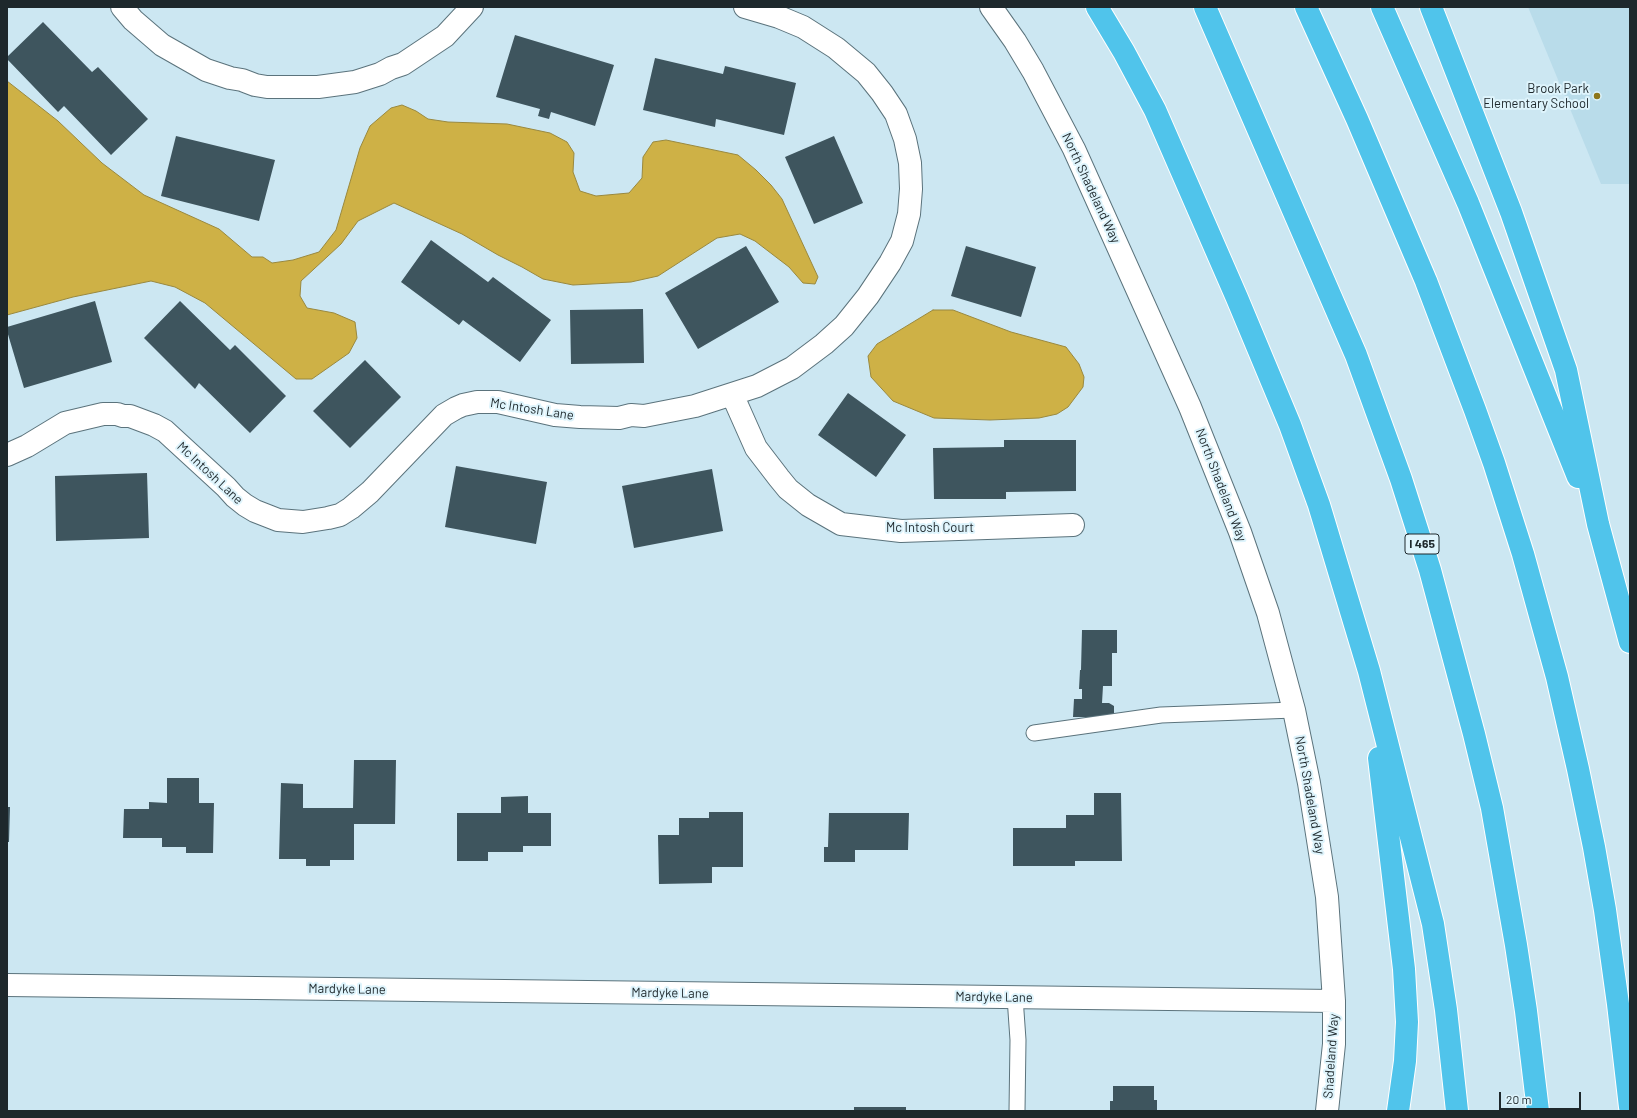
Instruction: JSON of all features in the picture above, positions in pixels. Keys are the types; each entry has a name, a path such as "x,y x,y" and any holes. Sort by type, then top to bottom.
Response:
{"highway":[{"path":"1097,7 1124,52 1155,110 1238,298 1290,425 1319,505 1369,671 1433,924 1446,1010 1457,1111"},
{"name":"I 465","path":"1205,7 1356,356 1401,479 1430,570 1474,734 1492,808 1516,945 1538,1111"},
{"path":"1306,7 1385,184 1428,288 1475,410 1523,554 1557,676 1591,831 1605,910 1630,1107"},
{"path":"1382,7 1468,203 1598,524"},
{"path":"1431,7 1511,212 1566,370 1598,524 1630,642"},
{"path":"1369,671 1404,977 1407,1022 1405,1061 1398,1111"}],"street":[{"path":"122,7 133,20 162,45 206,70 255,85 267,87 318,88 355,82 380,74 403,64 445,36 472,7"},
{"name":"Mc Intosh Lane","path":"7,455 27,446 65,424 103,414 130,416 154,425 170,435 244,505 255,512 278,520 303,522 340,515 351,508 370,492 444,415 463,405 477,402 498,402 554,415 619,418 631,415 644,416 695,406 757,386 792,368 824,344 844,326 868,296 890,263 902,241 909,214 911,190 909,157 901,126 896,114 866,73 836,48 808,30 779,17 745,7"},
{"name":"North Shadeland Way","path":"991,7 1015,41 1033,71 1074,149 1190,407 1219,476 1256,575 1294,710 1309,783 1327,897 1334,1001"},
{"name":"Mc Intosh Court","path":"732,394 756,448 788,489 808,505 842,524 901,530 1073,525"},
{"name":"Mardyke Lane","path":"7,985 1334,1001"},
{"name":"Shadeland Way","path":"1327,1111 1334,1044 1334,1001"}],"lane":[{"path":"1034,733 1161,715 1294,710"},
{"path":"1015,997 1018,1040 1017,1111"}],"shaded area":[{"name":"Brook Park Elementary School","path":"1528,7 1630,7 1630,184 1601,184"},
{"path":"7,81 58,121 102,163 144,195 219,229 252,257 263,257 272,263 293,260 319,252 336,230 360,148 370,126 391,108 402,105 416,111 428,119 448,122 507,124 550,133 567,142 574,153 573,172 580,191 596,196 629,193 642,178 643,157 653,142 666,140 738,155 771,185 782,199 818,277 815,284 803,283 789,267 755,241 740,234 717,238 658,276 631,282 573,285 543,279 462,234 394,203 358,221 341,244 301,281 300,296 307,308 334,313 355,322 357,338 349,353 312,379 296,379 205,303 175,287 151,281 73,297 7,315"},
{"path":"933,310 953,310 1011,332 1066,347 1079,364 1084,377 1083,387 1068,407 1057,414 1039,418 990,420 934,418 893,401 871,377 868,356 877,344"}],"building":[{"path":"43,22 92,72 98,67 148,119 111,155 64,106 58,112 7,59 7,57"},
{"path":"515,35 614,65 595,126 551,112 549,119 538,116 540,109 496,97"},
{"path":"655,58 723,74 725,66 796,83 784,135 716,119 715,127 643,110"},
{"path":"176,136 275,160 259,221 161,196"},
{"path":"834,136 863,203 814,224 785,157"},
{"path":"431,240 488,282 493,277 551,320 520,362 463,320 459,325 401,282"},
{"path":"746,246 779,302 698,349 665,293"},
{"path":"966,246 1036,267 1021,317 951,296"},
{"path":"95,301 112,362 24,388 7,327"},
{"path":"180,301 230,350 235,345 286,396 250,433 199,383 195,389 144,338"},
{"path":"643,309 644,363 571,364 570,310"},
{"path":"365,360 401,397 350,448 313,411"},
{"path":"848,393 906,435 876,477 818,435"},
{"path":"1004,440 1076,440 1076,491 1006,492 1006,499 934,499 933,448 1004,447"},
{"path":"456,466 547,482 536,544 445,527"},
{"path":"712,469 723,531 634,548 622,486"},
{"path":"147,473 149,538 56,541 55,476"},
{"path":"1082,630 1117,630 1117,653 1112,653 1112,686 1103,686 1102,703 1109,703 1114,706 1114,714 1111,717 1073,717 1074,699 1082,699 1082,689 1079,689"},
{"path":"354,760 396,760 395,824 354,824 354,860 330,860 330,866 306,866 306,859 279,859 281,783 303,784 303,808 353,808"},
{"path":"167,778 199,778 199,803 214,803 213,853 186,853 186,847 162,847 162,838 123,838 124,809 149,809 149,802 167,803"},
{"path":"1094,793 1121,793 1122,861 1075,861 1075,866 1013,866 1013,828 1066,828 1066,815 1094,815"},
{"path":"528,796 528,813 551,813 551,846 523,846 523,852 488,852 488,861 457,861 457,813 501,813 501,797"},
{"path":"7,807 10,807 9,842 7,842"},
{"path":"709,812 743,812 743,867 712,867 712,883 659,884 658,835 679,835 679,818 709,818"},
{"path":"829,813 909,813 908,850 855,850 855,862 824,862 824,847 828,847"},
{"path":"1113,1086 1154,1086 1154,1100 1157,1100 1157,1111 1110,1111 1110,1101 1113,1101"},
{"path":"854,1107 906,1107 906,1111 854,1111"}],"place":[{"name":"Brook Park Elementary School","path":"1597,96"}]}
